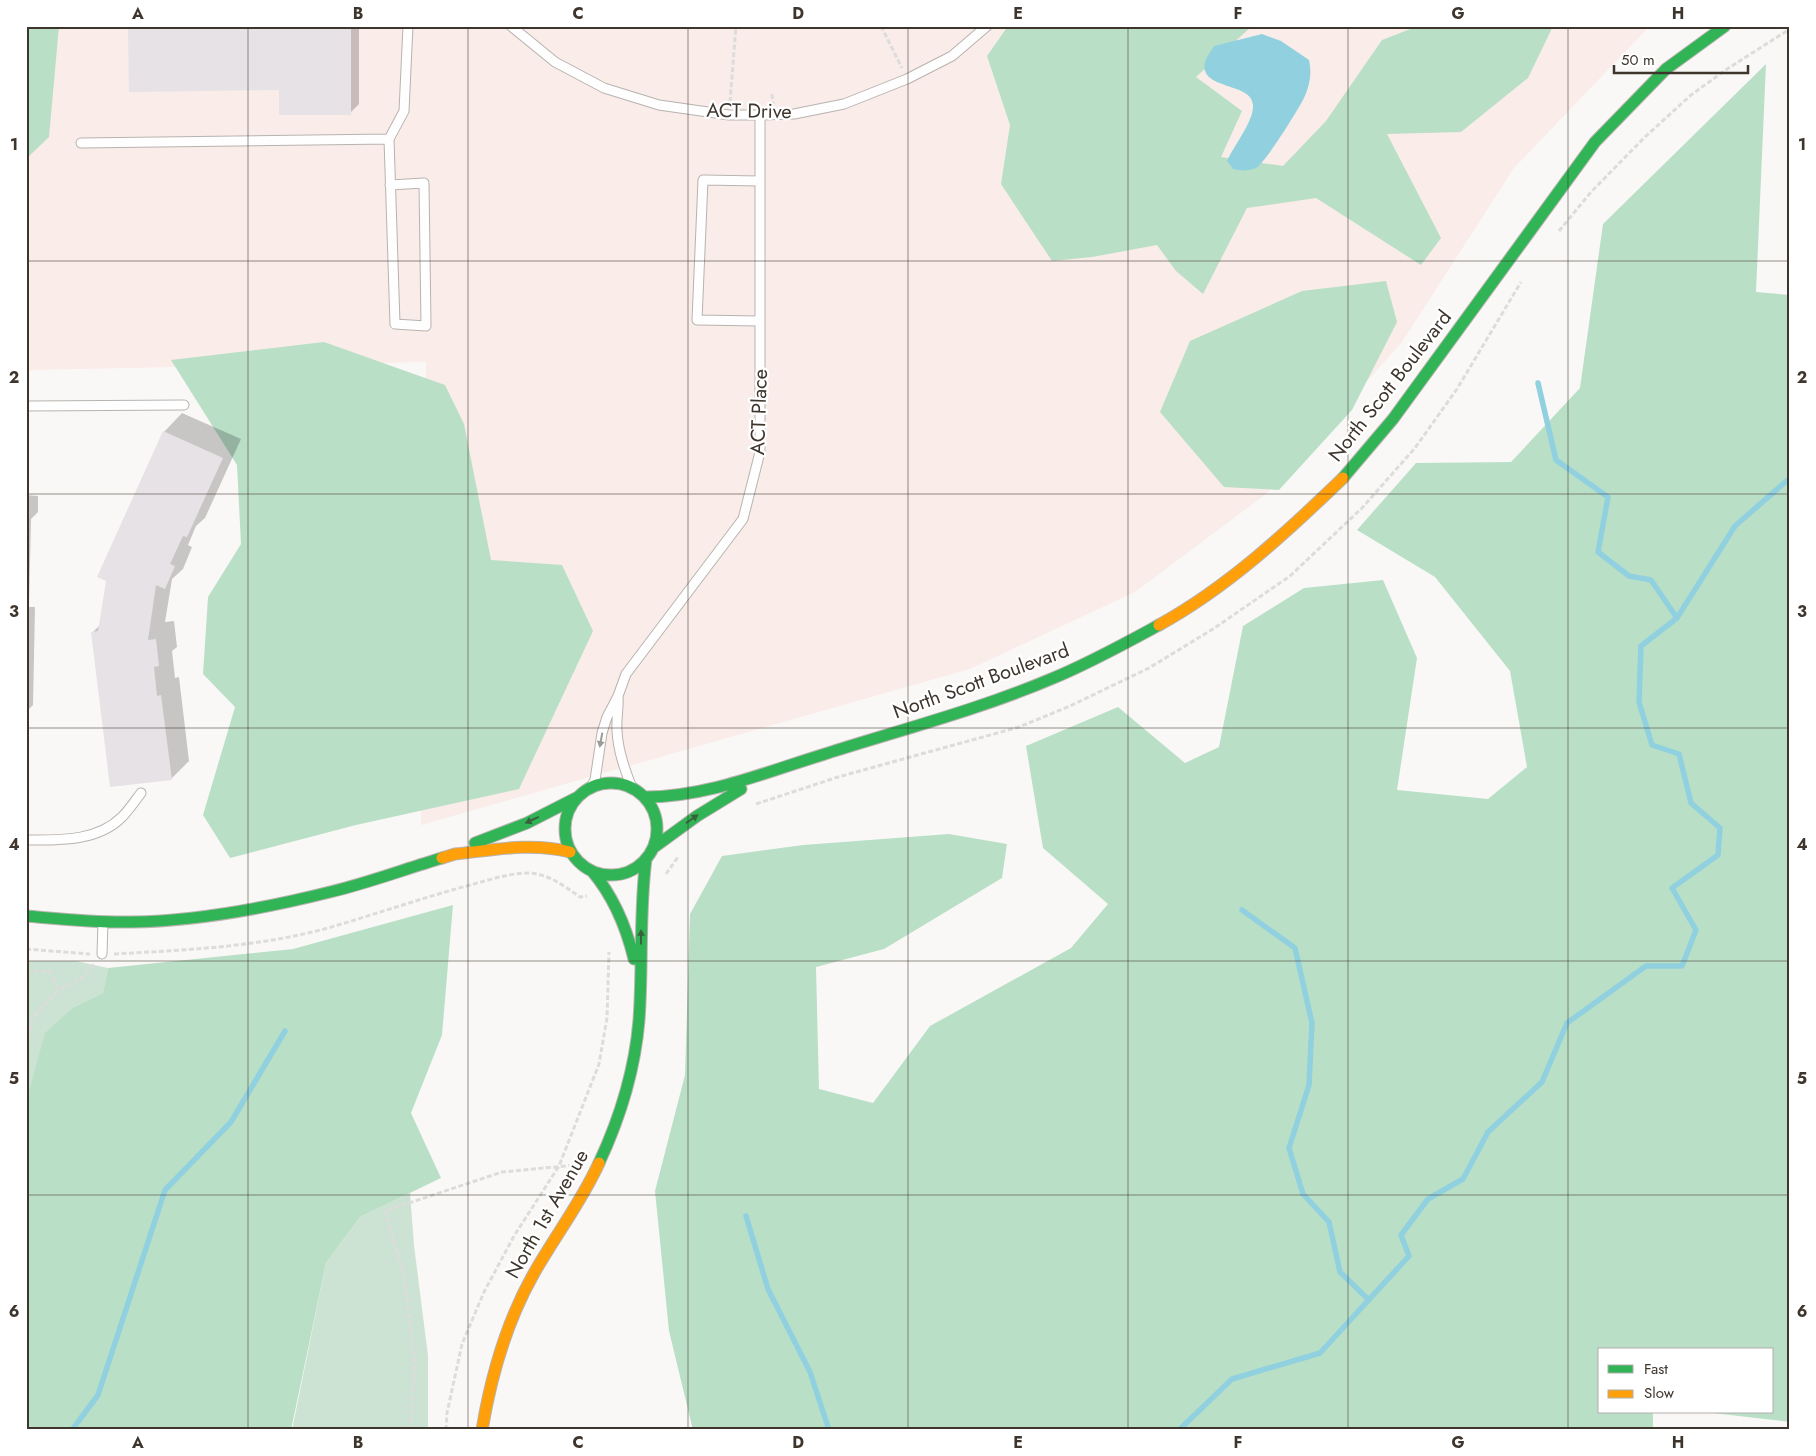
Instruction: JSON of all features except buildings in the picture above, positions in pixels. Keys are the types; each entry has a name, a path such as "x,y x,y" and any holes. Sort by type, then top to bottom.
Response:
{"main road":[{"name":"North Scott Boulevard","path":"645,797 700,792 761,775 999,699 1052,679 1115,650 1164,622 1222,584 1259,555 1308,512 1348,473 1393,420 1595,142 1666,69 1725,26"},
{"name":"North Scott Boulevard","path":"653,848 697,816 761,775"},
{"path":"455,854 478,841 527,823 576,798 591,787 601,783 617,783 632,788 645,797 654,811 657,826 655,842 646,859 637,868 622,874 606,875 592,872 580,864 570,852 565,839 564,824 568,810 576,798"},
{"path":"26,916 132,922 194,917 262,907 331,892 455,854 535,846 570,852"},
{"name":"North 1st Avenue","path":"482,1430 497,1359 513,1314 531,1277 583,1194 599,1162 616,1120 629,1077 636,1044 640,986 642,889 646,859"},
{"name":"North 1st Avenue","path":"592,872 603,884 626,930 640,986"}],"lane":[{"path":"390,185 424,183 426,326 395,324 390,185 389,139 404,111 408,26"},
{"name":"ACT Drive","path":"511,26 555,62 604,88 659,105 729,115 760,116 794,114 844,104 907,79 952,56 987,26"},
{"name":"ACT Place","path":"591,787 595,780 604,725 626,674 743,518 760,452 760,116"},
{"path":"81,143 389,139"},
{"path":"760,181 703,180 697,320 760,321"},
{"path":"26,406 184,405"},
{"name":"ACT Place","path":"618,696 617,731 624,767 632,788"},
{"path":"26,840 79,838 103,830 121,818 141,793"},
{"path":"102,954 104,921"}],"path":[{"path":"729,115 736,26"},
{"path":"881,26 907,79"},
{"path":"753,805 838,778"},
{"path":"642,889 657,887 681,854"},
{"path":"26,949 102,954 190,950 271,941 328,928 424,898 508,875 530,873 553,878 580,897 608,894"},
{"path":"446,1430 447,1413 462,1344 484,1292 514,1236 559,1166 599,1064 607,1018 609,948"},
{"path":"26,1052 32,1018 59,990 85,976 102,954"},
{"path":"26,970 50,972 59,990"},
{"path":"410,1430 414,1356 404,1275 385,1211 502,1172 599,1162"}],"shaded area":[{"path":"26,26 1650,26 1514,168 1402,342 1266,494 1135,592 970,669 421,825 426,362 26,370"}],"green space":[{"path":"26,26 59,26 49,137 26,159"},
{"path":"1008,26 1252,26 1196,77 1242,111 1221,157 1283,166 1326,121 1382,40 1418,26 1553,26 1528,78 1461,132 1387,134 1441,238 1421,265 1316,198 1247,208 1203,294 1176,271 1157,245 1092,257 1052,261 1001,184 1010,125 987,56"},
{"path":"1766,64 1756,292 1790,295 1790,1422 1721,1414 1774,1414 1774,1348 1598,1348 1598,1414 1653,1414 1653,1430 693,1430 669,1331 655,1191 685,1075 690,914 722,856 803,845 949,834 1007,844 1002,878 884,949 816,967 819,1089 873,1103 930,1026 1071,948 1108,904 1043,848 1026,746 1118,707 1185,763 1219,747 1243,626 1304,588 1383,580 1417,658 1397,790 1488,799 1527,767 1510,671 1435,577 1357,530 1416,463 1511,462 1580,388 1603,224"},
{"path":"1386,281 1397,322 1352,410 1279,490 1224,487 1160,412 1190,341 1302,291"},
{"path":"324,342 445,385 464,424 491,560 562,565 593,631 519,789 356,825 230,858 203,815 235,707 203,674 208,597 241,544 237,465 171,360"},
{"path":"453,905 442,1035 411,1113 441,1178 360,1217 326,1263 291,1430 26,1430 26,1102 45,1033 74,1007 103,993 108,968 293,949"},
{"path":"26,961 76,961 108,968 103,993 74,1007 26,1102"},
{"path":"410,1193 414,1245 428,1356 428,1430 292,1430 326,1263 360,1217"}],"water":[{"path":"1262,34 1281,41 1309,60 1309,84 1304,98 1295,113 1261,164 1251,170 1236,170 1227,161 1247,126 1253,105 1250,98 1244,93 1210,78 1205,72 1205,63 1207,56 1214,46"}],"waterway":[{"path":"1179,1430 1232,1379 1320,1353 1409,1256 1401,1235 1428,1199 1463,1179 1488,1132 1542,1082 1567,1023 1646,966 1682,966 1696,930 1672,888 1718,855 1720,828 1691,803 1679,754 1652,745 1639,702 1641,646 1677,618 1651,580 1629,576 1598,552 1608,497 1556,460 1538,383"},
{"path":"1677,618 1735,526 1790,478"},
{"path":"1242,910 1295,948 1312,1023 1309,1085 1289,1148 1303,1194 1329,1222 1340,1272 1369,1300"},
{"path":"72,1430 98,1395 165,1190 231,1122 285,1031"},
{"path":"746,1216 768,1289 810,1372 829,1430"}],"traffic: fast":[{"path":"1343,478 1393,419 1595,142 1666,69 1725,26"},
{"path":"645,797 668,796 714,788 967,710 1065,673 1106,654 1159,625"},
{"path":"611,783 629,786 644,796 654,811 657,829 654,847 644,862 629,872 611,875 593,872 578,862 568,847 565,829 568,811 578,796 593,786 611,783"},
{"path":"653,848 697,816 741,789"},
{"path":"475,843 527,823 576,798"},
{"path":"26,916 79,921 119,922 157,921 207,916 257,908 330,892 442,858"},
{"path":"599,1163 620,1111 630,1075 637,1038 646,859"},
{"path":"592,871 607,891 618,912 634,959"}],"traffic: slow":[{"path":"1159,625 1209,594 1256,558 1343,478"},
{"path":"442,858 455,854 527,847 570,852"},
{"path":"482,1430 495,1370 507,1331 523,1293 584,1192 599,1163"}]}
